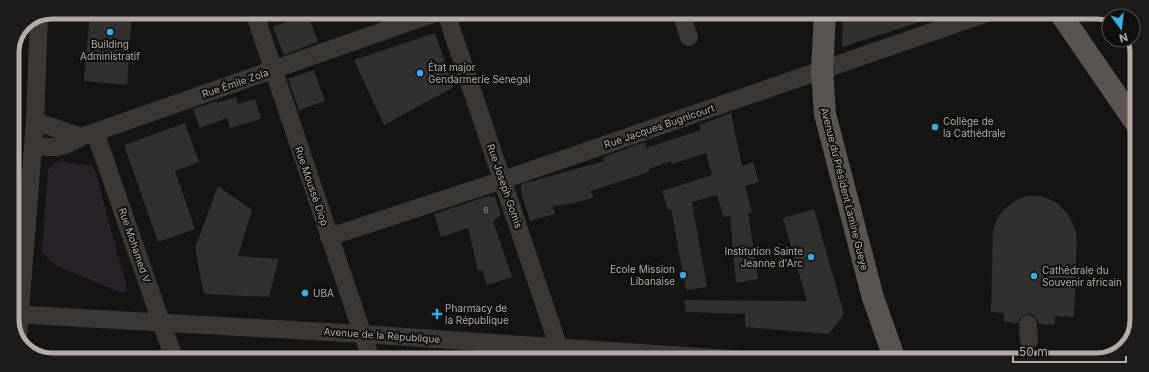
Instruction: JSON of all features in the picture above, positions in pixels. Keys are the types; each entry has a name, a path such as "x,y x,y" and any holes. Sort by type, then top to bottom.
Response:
{"main road":[{"name":"Avenue du Président Lamine Gueye","path":"825,19 822,71 825,114 873,298 893,353"},
{"path":"1064,19 1130,116"}],"street":[{"name":"Rue Moussé Diop","path":"256,19 369,353"},
{"name":"Rue Émile Zola","path":"33,146 62,146 88,134 415,19"},
{"name":"Rue Joseph Gomis","path":"448,19 561,353"},
{"path":"683,19 689,37"},
{"name":"Rue Jacques Bugnicourt","path":"330,237 503,180 970,19"},
{"path":"19,284 35,121 39,23"},
{"path":"35,121 88,134"},
{"name":"Rue Mohamed V","path":"88,134 162,323 172,353"},
{"name":"Avenue de la République","path":"19,314 362,334 561,353"}],"shaded area":[{"path":"60,161 92,166 95,170 126,285 126,291 122,293 57,266 42,252 48,170 53,164"}],"building":[{"name":"Building Administratif","path":"89,19 132,19 127,85 84,81"},
{"path":"295,19 310,19 318,42 284,55 273,27"},
{"path":"843,19 930,19 842,47"},
{"path":"435,33 454,87 384,125 354,60"},
{"path":"314,70 325,101 299,110 288,79"},
{"path":"236,97 238,104 255,99 261,119 230,128 227,118 200,128 193,109 217,101 217,103"},
{"path":"731,113 742,166 753,162 759,182 745,186 752,212 748,213 758,279 736,283 730,216 723,217 717,195 692,202 707,287 686,290 671,209 668,210 662,191 712,175 706,153 672,164 671,161 649,169 649,172 591,191 593,198 553,206 555,214 530,221 521,192 522,184 604,161 603,157 645,142 646,148 701,130 699,125"},
{"path":"185,123 199,162 175,171 195,229 158,242 124,145"},
{"path":"218,186 252,210 238,256 279,259 269,297 204,294 195,248"},
{"path":"488,196 495,197 501,215 493,221 512,277 487,285 482,270 478,271 468,228 441,237 434,214"},
{"name":"Cathédrale du Souvenir africain","path":"1027,196 1041,196 1056,202 1067,213 1075,228 1077,239 1074,317 1055,316 1055,325 1039,324 1032,314 1022,316 1018,323 1004,322 1004,313 991,312 993,230 997,219 1003,210 1015,201"},
{"name":"Institution Sainte Jeanne d'Arc","path":"814,209 844,314 829,334 745,327 745,314 686,312 684,300 807,301 783,218"}],"place":[{"name":"Building Administratif","path":"110,32"},
{"name":"État major Gendarmerie Senegal","path":"420,73"},
{"name":"Collège de la Cathédrale","path":"935,127"},
{"name":"Institution Sainte Jeanne d'Arc","path":"811,257"},
{"name":"Ecole Mission Libanaise","path":"683,275"},
{"name":"Cathédrale du Souvenir africain","path":"1034,276"},
{"name":"UBA","path":"305,293"},
{"name":"Pharmacy de la République","path":"437,314"}]}
